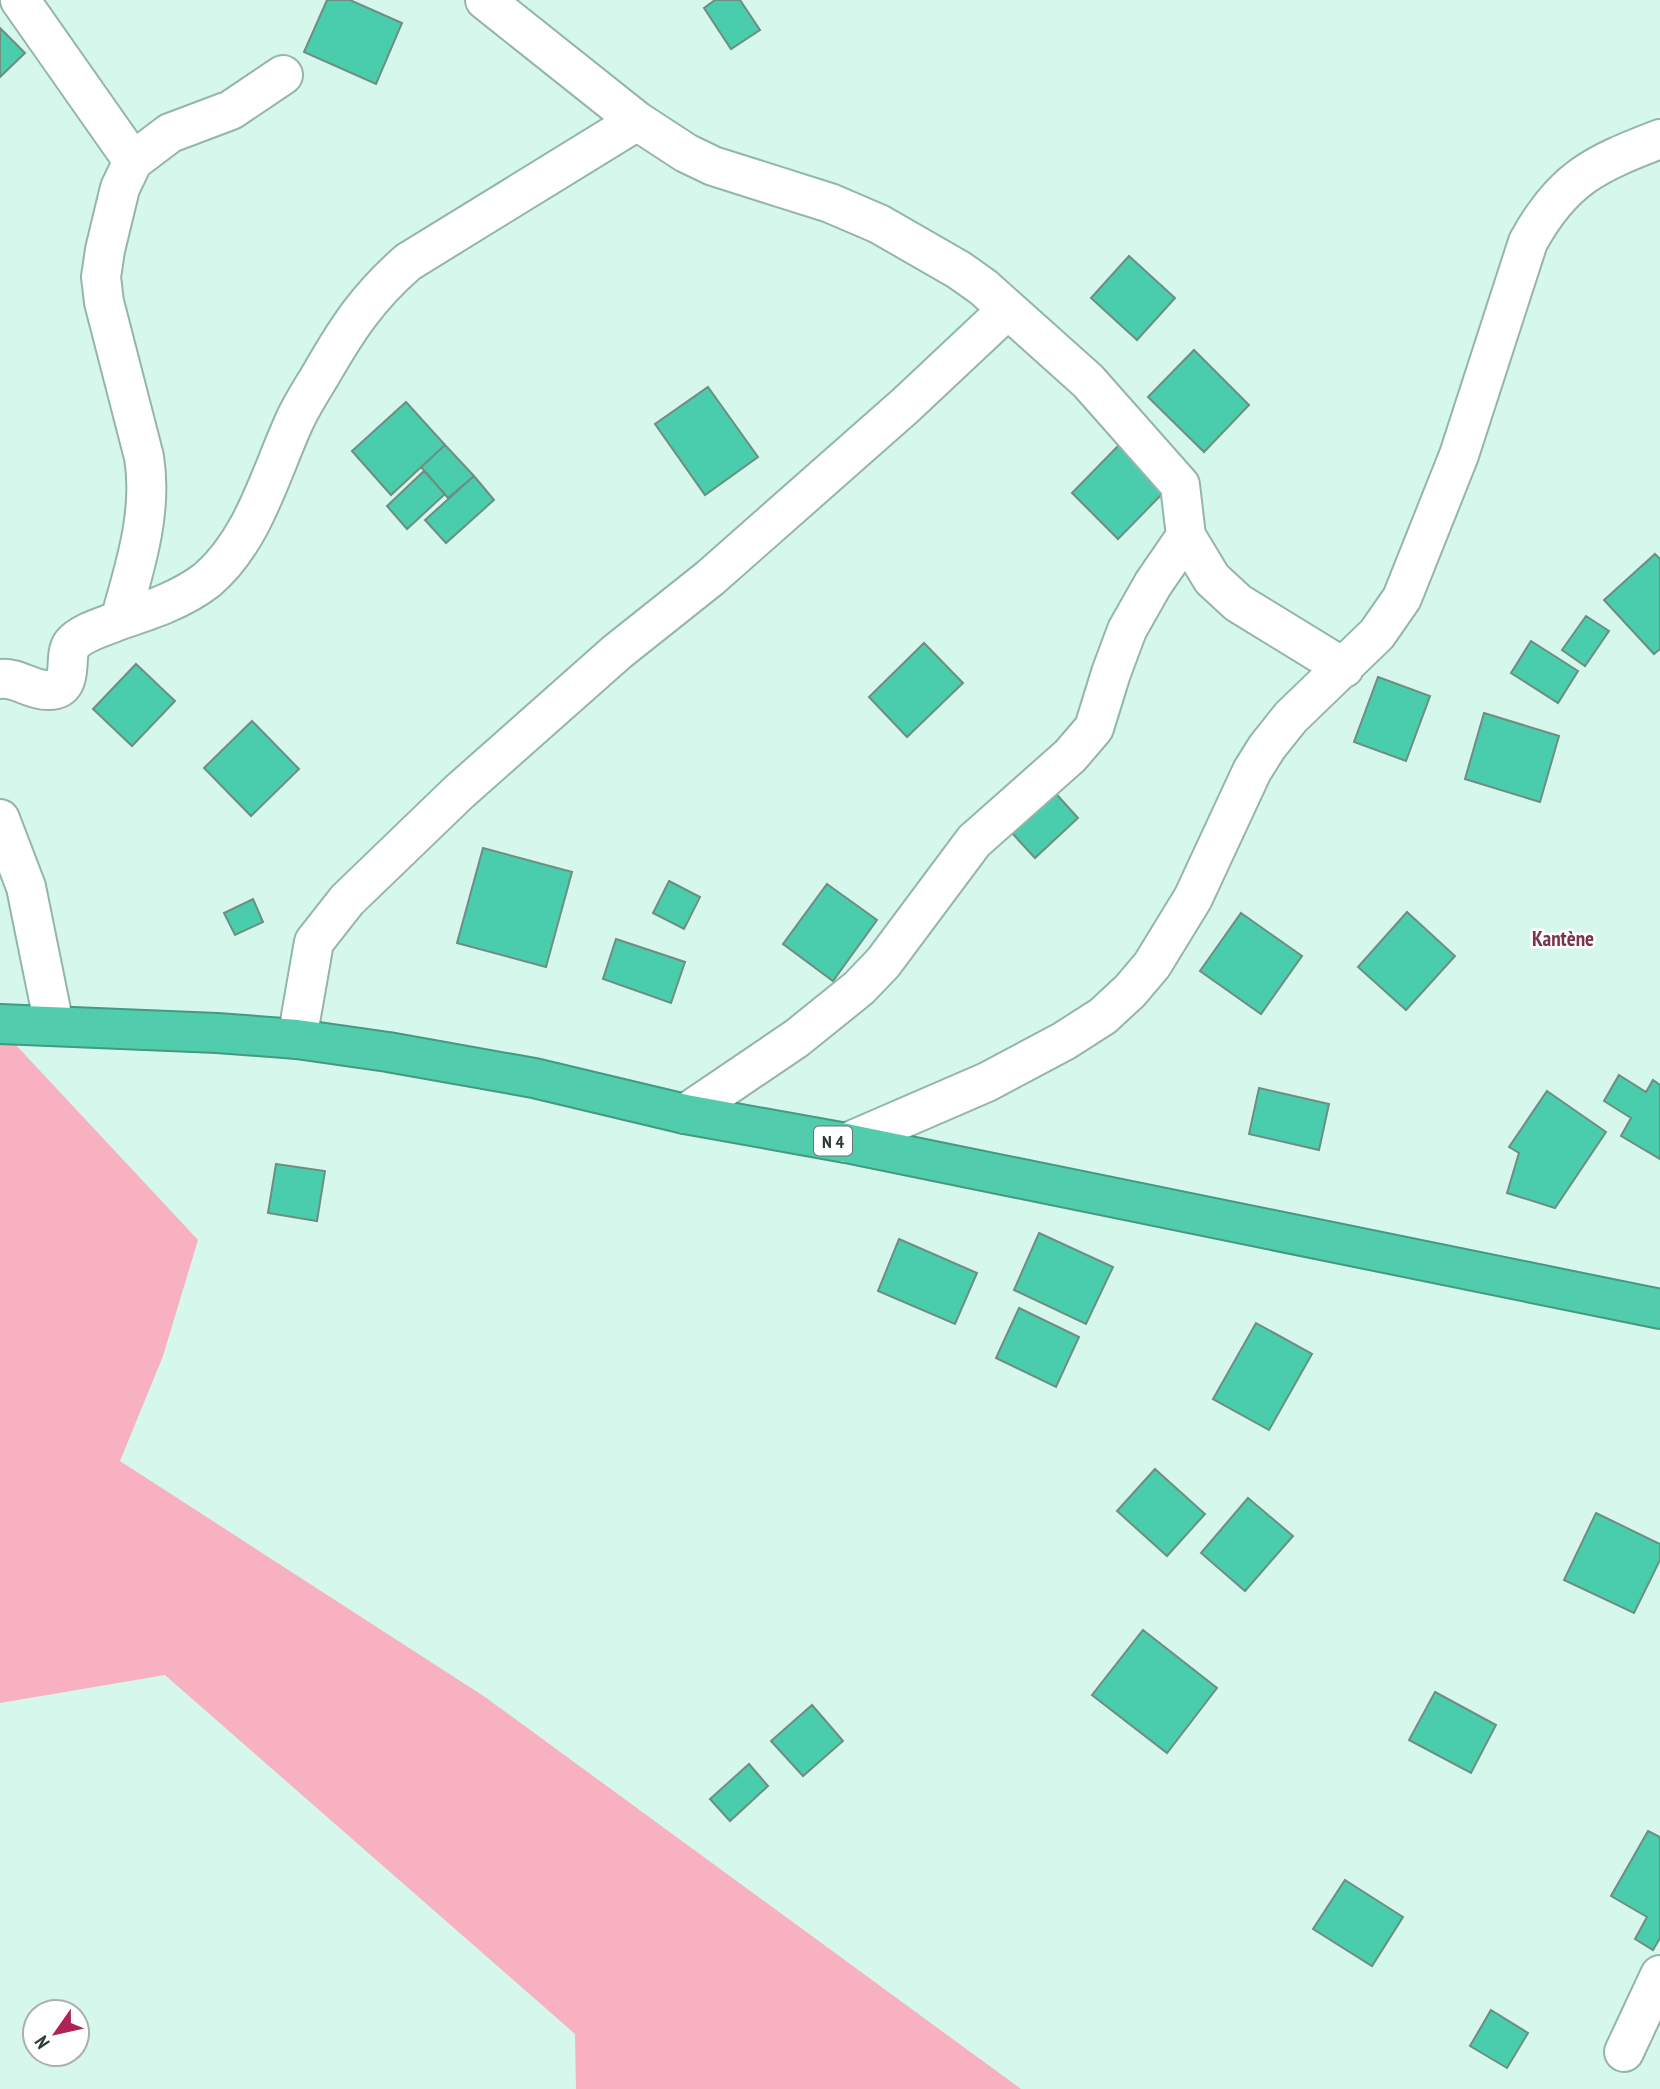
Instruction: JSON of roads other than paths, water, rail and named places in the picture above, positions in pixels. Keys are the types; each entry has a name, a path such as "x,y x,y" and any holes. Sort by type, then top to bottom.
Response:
{"highway":[{"name":"N 4","path":"0,1024 217,1033 297,1039 388,1052 534,1078 685,1114 846,1143 1660,1309"}],"street":[{"path":"20,0 133,161"},
{"path":"485,0 637,121 686,153 713,166 830,203 879,224 983,286 1088,381 1180,485 1186,536 1212,579 1238,603 1343,668"},
{"path":"120,620 134,571 148,501 148,478 145,457 125,391 104,302 101,276 120,188 133,161 170,133 231,110 283,75"},
{"path":"0,679 8,678 46,691 57,687 66,678 69,647 76,639 155,608 207,579 238,546 295,419 349,326 367,301 386,281 419,255 637,121"},
{"path":"846,1143 988,1082 1033,1058 1103,1016 1130,991 1171,937 1193,898 1252,771 1267,747 1291,717 1377,634 1402,598 1459,456 1528,242 1543,215 1586,172 1610,158 1660,138"},
{"path":"297,1039 314,942 347,900 459,792 617,652 710,578 906,405 1007,310"},
{"path":"685,1114 797,1038 859,988 883,963 974,841 1070,756 1094,728 1127,630 1147,594 1186,536"},
{"path":"0,819 26,887 54,1025"},
{"path":"1624,2052 1660,1975"}],"district":[{"name":"Kantène","path":"1563,938"}]}
